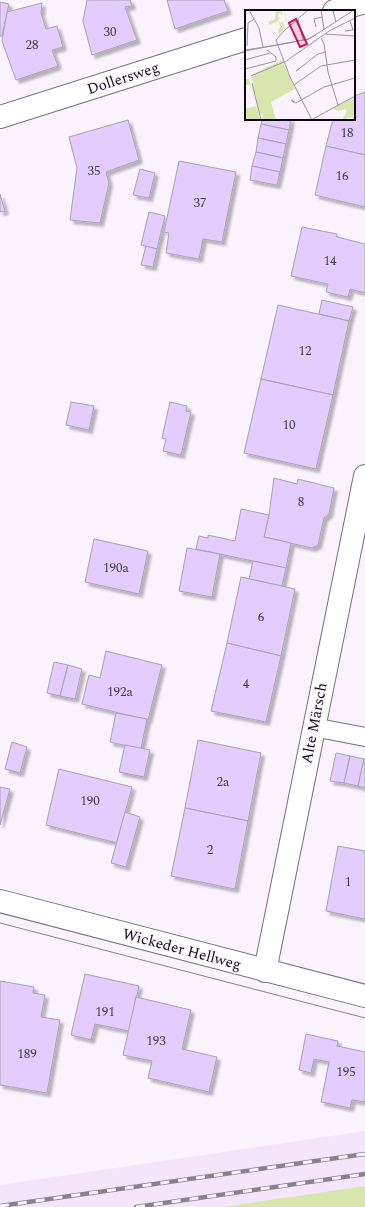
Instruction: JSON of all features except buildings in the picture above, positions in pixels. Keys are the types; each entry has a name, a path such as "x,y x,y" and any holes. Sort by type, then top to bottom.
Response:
{"street":[{"path":"337,10 365,2"},
{"name":"Dollersweg","path":"0,117 245,38"},
{"name":"Alte Märsch","path":"265,970 365,476"},
{"name":"Wickeder Hellweg","path":"0,901 365,996"}],"lane":[{"path":"313,727 365,736"}],"shaded area":[{"path":"365,1131 365,1186 222,1207 0,1207 0,1185"}],"green space":[{"path":"365,1186 365,1207 222,1207"}],"tram line":[{"path":"0,923 365,1018"}],"railway":[{"path":"0,1206 365,1154"},
{"path":"136,1207 365,1174"}]}
